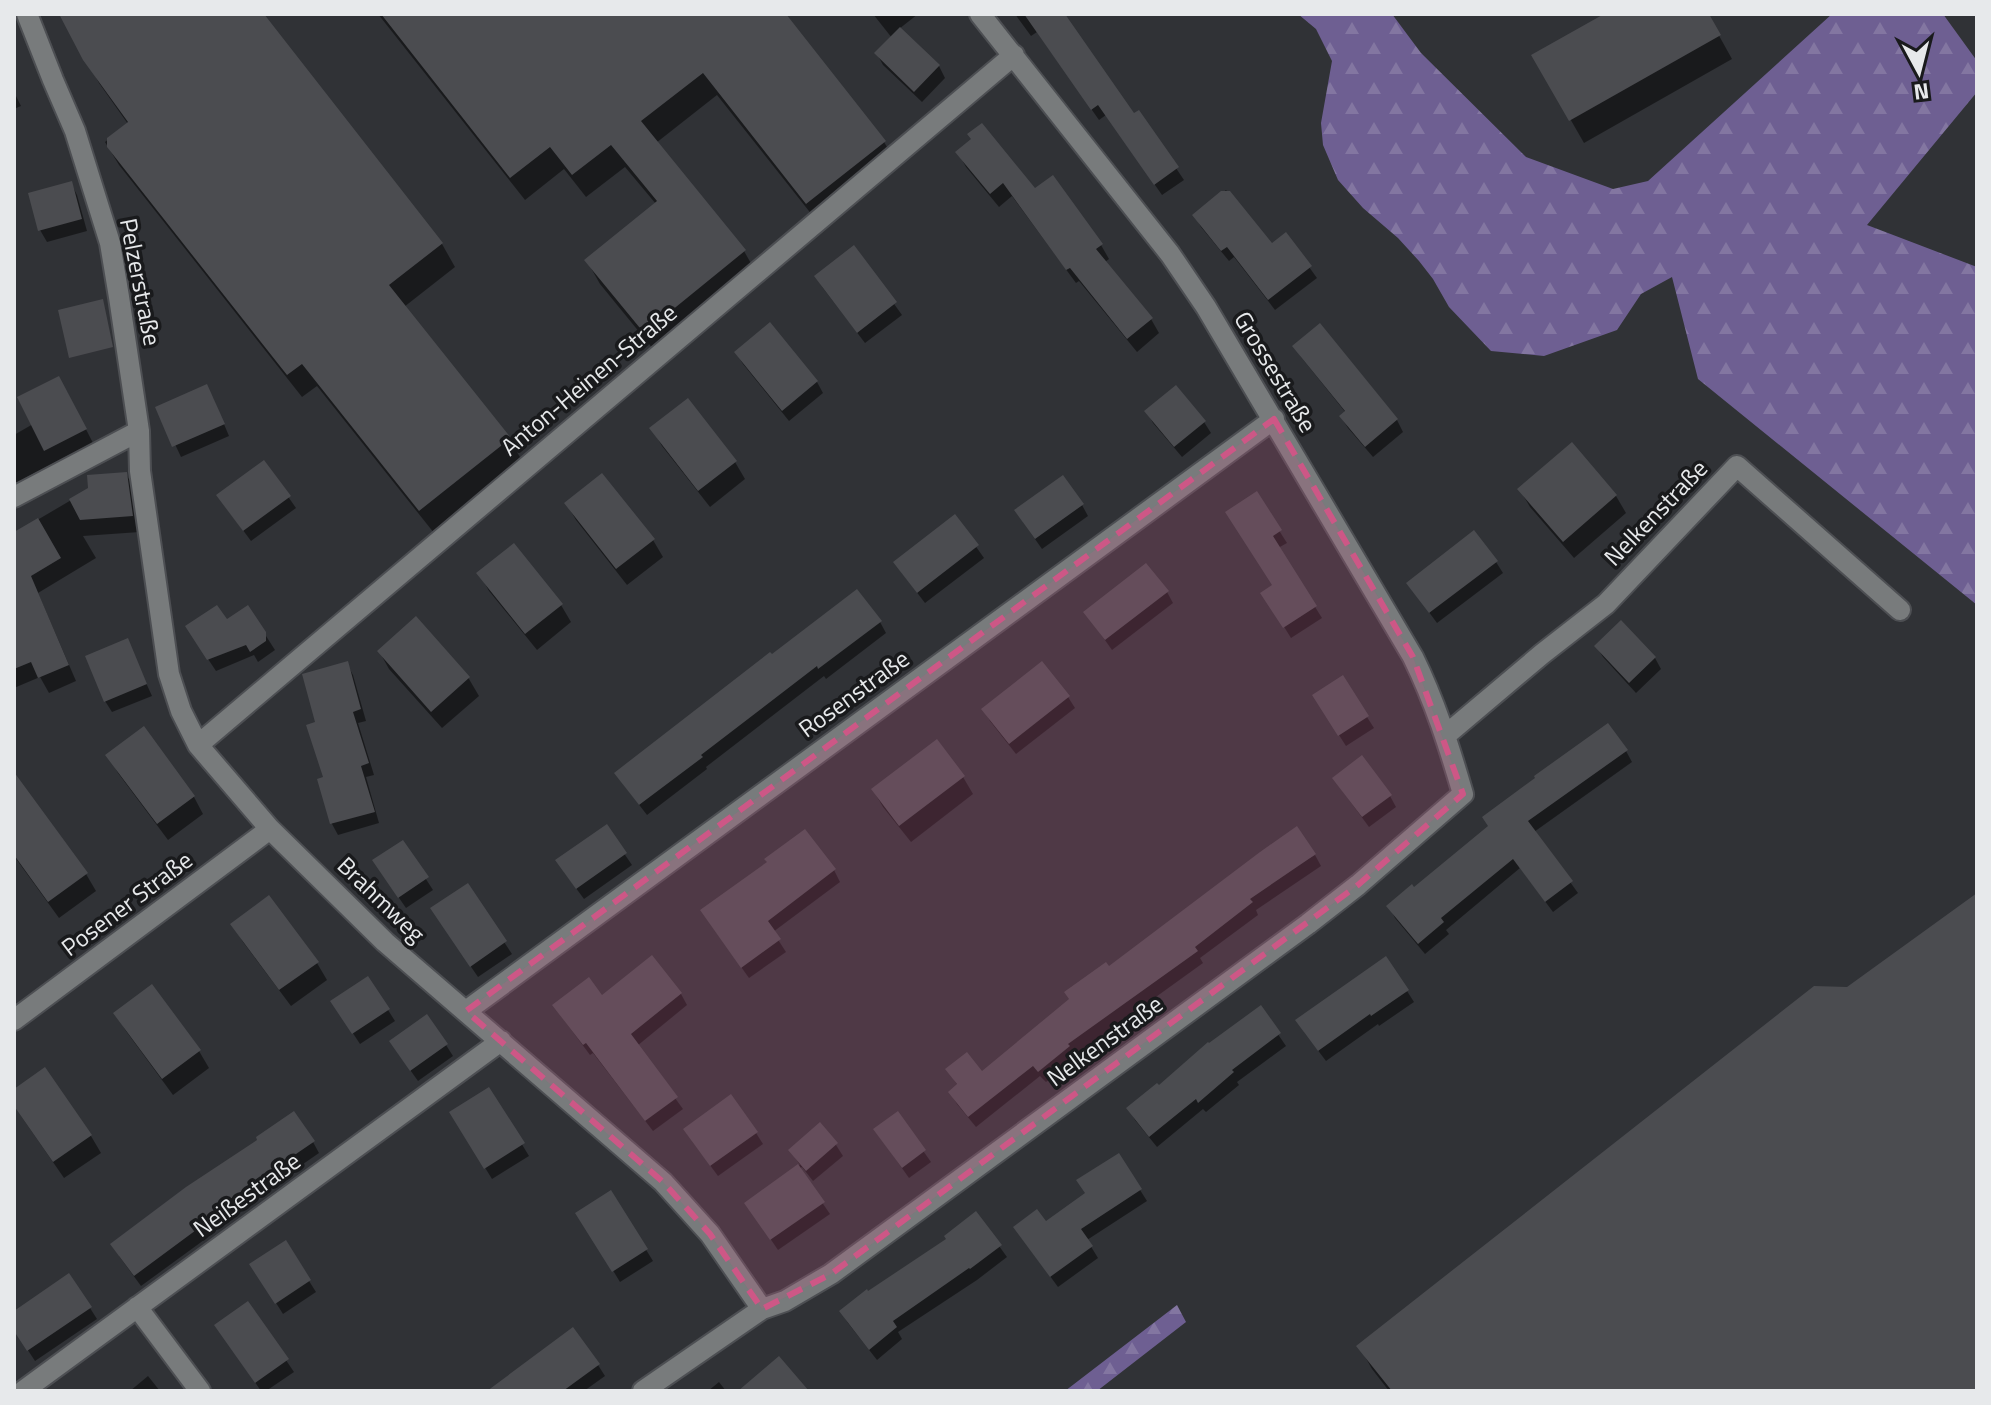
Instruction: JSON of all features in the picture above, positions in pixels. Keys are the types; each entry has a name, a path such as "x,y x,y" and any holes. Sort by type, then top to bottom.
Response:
{"street":[{"name":"Pelzerstraße","path":"27,14 75,131 110,243 139,431"},
{"name":"Grossestraße","path":"980,14 1170,254 1213,318 1413,657 1432,696 1463,794"},
{"name":"Anton-Heinen-Straße","path":"198,745 1014,55"},
{"name":"Rosenstraße","path":"466,1011 1274,419"},
{"path":"14,497 139,431"},
{"name":"Brahmweg","path":"139,431 140,471 169,674 181,711 198,745 270,829 385,942 663,1182 710,1234 762,1309"},
{"name":"Nelkenstraße","path":"1446,735 1606,604 1737,466 1900,610"},
{"name":"Nelkenstraße","path":"643,1391 762,1309 785,1301 831,1274 1308,924 1463,794"},
{"name":"Posener Straße","path":"14,1020 270,829"},
{"name":"Neißestraße","path":"23,1391 501,1041"},
{"path":"137,1307 200,1391"}],"highlighted area":[{"path":"1274,419 1413,657 1463,794 1358,885 831,1274 762,1309 710,1234 663,1182 466,1011"}],"green space":[{"path":"1298,14 1392,14 1421,53 1526,157 1613,189 1648,181 1832,14 1943,14 1977,61 1977,92 1867,225 1977,267 1977,605 1698,379 1672,277 1641,294 1617,330 1544,356 1491,351 1449,307 1419,261 1338,180 1323,145 1321,123 1332,61 1316,29"},
{"path":"1177,1305 1186,1322 1097,1391 1065,1391"}],"building":[{"path":"59,14 264,14 443,243 389,285 511,438 419,511 302,364 287,375 107,147 107,138 128,122 83,60"},
{"path":"381,14 786,14 886,141 806,204 703,73 641,121 746,250 644,333 584,260 657,201 611,145 572,175 550,147 510,178"},
{"path":"1024,14 1065,14 1134,113 1139,110 1179,167 1154,185 1098,105 1091,110"},
{"path":"1604,14 1709,14 1721,35 1569,121 1531,55"},
{"path":"900,27 940,65 914,92 874,53"},
{"path":"982,123 1035,188 1053,175 1103,244 1096,249 1153,318 1127,339 1070,268 1066,270 1003,183 990,194 955,152 971,139 967,134"},
{"path":"72,181 82,219 38,231 28,193"},
{"path":"1221,191 1230,191 1272,243 1286,232 1312,266 1268,300 1227,247 1221,251 1192,215"},
{"path":"854,245 897,302 857,333 814,276"},
{"path":"103,299 113,347 69,358 58,310"},
{"path":"770,322 818,381 782,411 734,352"},
{"path":"1320,323 1398,419 1365,447 1339,416 1345,411 1292,346"},
{"path":"59,376 87,429 44,451 17,397"},
{"path":"207,384 225,424 172,447 155,407"},
{"path":"1176,385 1206,421 1174,447 1144,411"},
{"path":"688,398 737,461 698,491 649,428"},
{"path":"1572,442 1617,495 1563,542 1517,489"},
{"path":"264,460 291,496 243,531 216,495"},
{"path":"127,472 133,516 80,520 69,499 88,488 87,475"},
{"path":"602,473 655,539 616,569 564,503"},
{"path":"1063,475 1084,504 1035,539 1014,510"},
{"path":"1257,491 1282,530 1273,536 1317,606 1283,628 1260,593 1272,585 1225,512"},
{"path":"955,514 979,545 917,593 893,562"},
{"path":"38,518 61,558 31,576 69,665 38,678 31,662 14,669 14,532"},
{"path":"1474,530 1498,561 1429,613 1406,583"},
{"path":"514,543 563,604 525,634 476,573"},
{"path":"1146,563 1169,591 1105,640 1083,612"},
{"path":"857,589 882,621 818,669 817,666 639,805 614,773"},
{"path":"217,605 227,619 248,605 266,632 266,641 250,652 246,645 207,660 185,626"},
{"path":"416,616 470,677 431,712 377,651"},
{"path":"1621,620 1656,657 1629,683 1594,646"},
{"path":"128,638 147,684 104,702 85,656"},
{"path":"348,661 361,709 353,712 369,763 361,766 375,812 330,824 317,779 323,777 306,725 315,722 302,674"},
{"path":"1042,661 1070,696 1009,744 981,709"},
{"path":"1343,675 1369,716 1338,736 1312,695"},
{"path":"1608,723 1628,750 1528,821 1573,881 1545,902 1513,859 1441,918 1444,922 1418,944 1386,906 1488,826 1482,817"},
{"path":"144,726 195,796 157,824 105,755"},
{"path":"937,739 965,776 899,826 871,789"},
{"path":"1362,755 1392,795 1362,817 1332,778"},
{"path":"14,772 88,873 48,902 14,855"},
{"path":"607,824 627,853 576,889 555,860"},
{"path":"1297,826 1316,854 1250,899 1253,902 1195,947 1198,951 1068,1044 1070,1046 1038,1072 1033,1066 968,1117 948,1092 957,1084 945,1069 967,1052 982,1071 1069,999 1064,992 1106,962 1109,966"},
{"path":"805,829 836,869 768,921 781,939 741,968 700,910 767,862 764,859"},
{"path":"403,840 429,877 398,898 372,860"},
{"path":"468,883 507,941 470,967 430,908"},
{"path":"1977,893 1977,1391 1392,1391 1356,1346 1814,986 1847,987"},
{"path":"269,895 319,962 279,990 230,924"},
{"path":"652,955 682,993 631,1034 678,1097 645,1121 586,1043 583,1045 552,1005 589,977 602,995"},
{"path":"1386,956 1409,990 1318,1051 1295,1020"},
{"path":"368,976 390,1009 352,1034 330,1001"},
{"path":"152,984 201,1050 162,1079 113,1013"},
{"path":"1261,1005 1281,1033 1232,1070 1234,1072 1198,1103 1196,1099 1149,1137 1126,1108 1157,1083 1159,1085 1208,1042"},
{"path":"427,1014 448,1044 410,1071 389,1041"},
{"path":"45,1067 92,1135 53,1162 14,1106 14,1089"},
{"path":"489,1087 525,1143 484,1169 449,1112"},
{"path":"731,1094 758,1132 710,1166 683,1129"},
{"path":"294,1111 315,1141 207,1215 211,1219 134,1276 110,1244"},
{"path":"898,1111 926,1150 902,1168 873,1129"},
{"path":"820,1122 838,1143 806,1171 788,1150"},
{"path":"1119,1153 1142,1189 1081,1229 1093,1246 1050,1277 1013,1227 1037,1209 1046,1221 1085,1193 1076,1180"},
{"path":"798,1164 825,1202 770,1240 744,1203"},
{"path":"611,1190 648,1249 612,1272 575,1213"},
{"path":"976,1211 1002,1245 893,1321 897,1327 869,1350 839,1311 867,1289 946,1239 944,1236"},
{"path":"286,1240 311,1280 275,1304 249,1264"},
{"path":"69,1273 92,1307 27,1351 14,1331 14,1311"},
{"path":"248,1301 289,1359 255,1383 214,1325"},
{"path":"573,1327 600,1364 563,1391 487,1391"},
{"path":"779,1356 809,1391 738,1391"}]}
